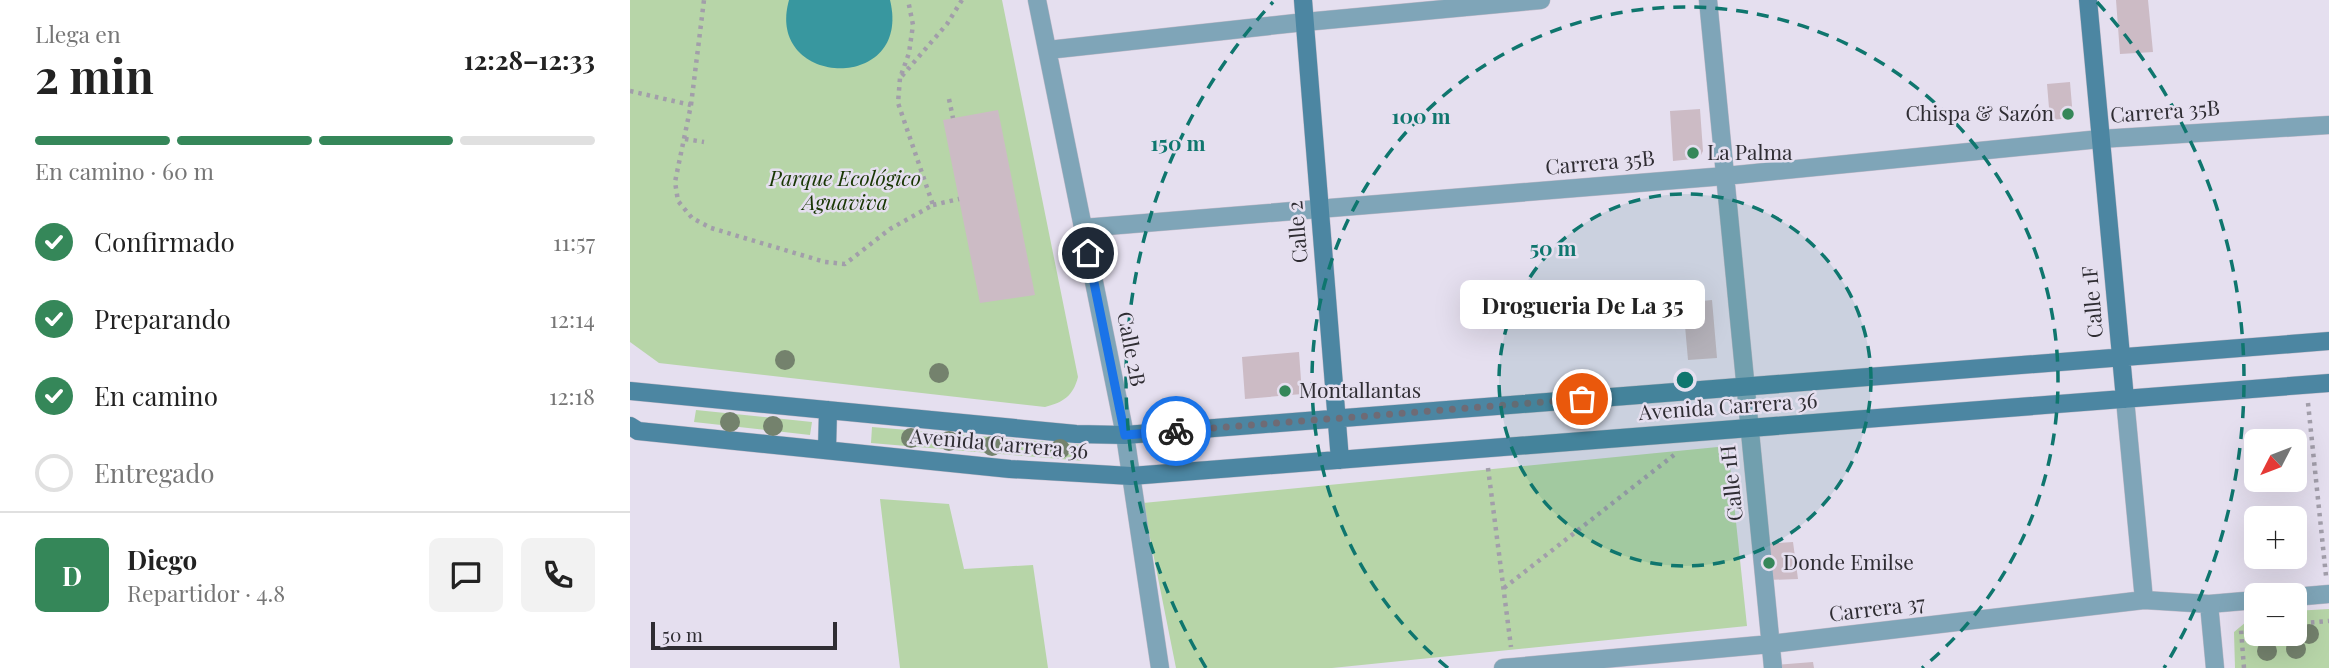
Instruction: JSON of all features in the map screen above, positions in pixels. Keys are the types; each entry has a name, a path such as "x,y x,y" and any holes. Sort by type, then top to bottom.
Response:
{"main road":[{"name":"Calle 2","path":"1303,0 1340,460"},
{"name":"Calle 1F","path":"2088,0 2125,399"},
{"name":"Avenida Carrera 36","path":"630,391 1076,434 1125,435 2329,341"},
{"name":"Avenida Carrera 36","path":"630,426 638,431 1010,469 1131,476 2329,383"},
{"path":"827,450 828,410"}],"street":[{"name":"Calle 2B","path":"1037,0 1125,435 1160,668"},
{"path":"1048,50 1541,0"},
{"name":"Calle 1H","path":"1708,0 1773,668"},
{"name":"Carrera 35B","path":"1083,228 1726,176 2101,139 2329,125"},
{"name":"Calle 1F","path":"2125,399 2144,600"},
{"path":"2307,596 2328,594"},
{"name":"Carrera 37","path":"1508,668 1771,644 2144,600 2209,604 2244,601"},
{"path":"2209,604 2215,668"}],"path":[{"path":"704,0 691,105 675,182 678,201 692,218 711,229 825,262 845,264 890,229 933,205 959,199"},
{"path":"908,0 913,25 909,53 900,78 898,103 933,205"},
{"path":"900,78 947,24 962,0"},
{"path":"630,91 691,105"},
{"path":"950,99 953,118"},
{"path":"685,138 704,142"},
{"path":"2308,402 2328,594"},
{"path":"1504,588 1678,453"},
{"path":"1488,467 1504,588 1508,668"},
{"path":"2307,623 2329,621"},
{"path":"2244,629 2241,630 2244,668"}],"green space":[{"name":"Parque Ecológico Aguaviva","path":"630,0 1002,0 1078,377 1070,394 1045,407 659,363 630,342"},
{"path":"696,410 812,422 810,435 694,422"},
{"path":"872,427 1085,445 1084,461 871,443"},
{"path":"1728,446 1747,626 1332,668 1176,668 1143,503"},
{"path":"880,499 949,504 964,569 1033,565 1048,668 900,668"},
{"path":"2329,609 2329,668 2235,668 2234,632 2244,624 2244,646 2307,646 2307,610"}],"water":[{"path":"789,0 890,0 891,31 880,52 862,65 839,68 816,63 797,50 787,29"}],"building":[{"path":"2116,0 2148,0 2153,52 2120,54"},
{"path":"2070,82 2073,118 2050,120 2047,84"},
{"path":"1700,109 1701,155 1693,159 1673,161 1670,111"},
{"path":"998,110 1035,295 980,303 943,120"},
{"path":"1712,300 1717,358 1688,360 1683,303"},
{"path":"1299,352 1302,394 1245,399 1242,357"},
{"path":"1793,542 1798,579 1766,580 1761,544"},
{"path":"1813,662 1814,668 1777,668 1776,665"}],"way so far":[{"path":"1176,431 1582,399"}],"place":[{"name":"Chispa & Sazón","path":"2068,114"},
{"name":"La Palma","path":"1693,153"},
{"name":"Montallantas","path":"1285,391"},
{"name":"Drogueria De La 35","path":"1582,399"},
{"name":"Donde Emilse","path":"1769,563"}],"route":[{"path":"1088,253 1125,435 1176,431"}]}
